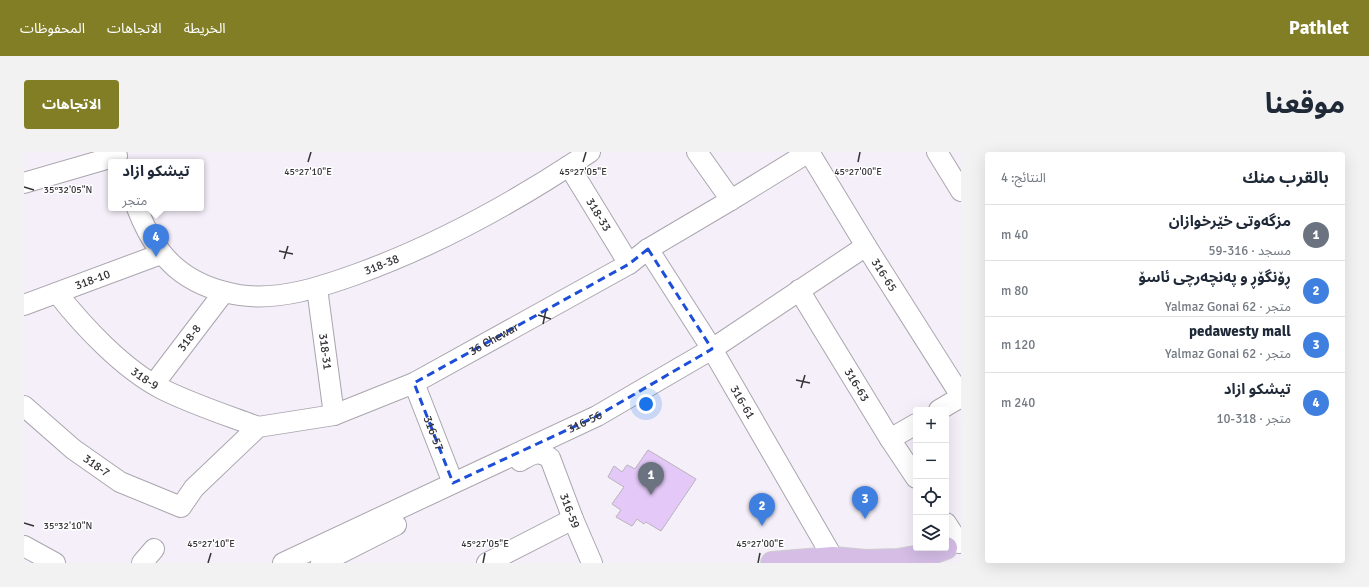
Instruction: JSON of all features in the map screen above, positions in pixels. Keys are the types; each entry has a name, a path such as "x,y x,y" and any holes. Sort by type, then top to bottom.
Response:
{"main road":[{"path":"772,563 833,558 866,561 898,560 926,555 953,545"}],"street":[{"name":"318-38","path":"138,211 161,254 182,273 196,282 210,288 240,295 275,296 317,288 390,262 444,238 544,182 590,152"},
{"path":"697,152 731,200"},
{"name":"36 Chewar","path":"258,427 334,414 414,383 629,264 648,249 809,152"},
{"name":"316-65","path":"809,152 961,397"},
{"path":"937,152 961,191"},
{"path":"24,183 108,160"},
{"name":"318-33","path":"569,166 629,264"},
{"name":"316-56","path":"283,563 597,416 712,349 866,246"},
{"name":"316-61","path":"648,249 712,349 833,558"},
{"name":"318-10","path":"24,305 161,254"},
{"name":"318-31","path":"317,288 334,414"},
{"name":"316-63","path":"799,290 890,439 913,474"},
{"name":"318-8","path":"154,384 224,292"},
{"name":"318-9","path":"57,293 72,312 93,334 138,374 161,389 258,427"},
{"name":"316-57","path":"414,383 453,483"},
{"path":"944,407 961,397"},
{"name":"318-7","path":"24,406 73,450 120,482 181,507 194,488 258,427"},
{"path":"890,439 913,426"},
{"name":"316-59","path":"321,563 535,453 542,454 550,458 572,519 592,563"},
{"path":"487,563 572,519"},
{"path":"949,533 953,545"},
{"path":"24,546 56,563"}],"highlighted area":[{"path":"648,249 712,349 597,416 453,483 414,383 629,264"}],"building":[{"path":"648,450 696,479 661,531 646,522 644,524 637,519 632,526 616,517 621,510 612,504 624,487 608,477 614,466 622,472 627,465 635,469"},
{"path":"648,450 696,479 661,531 646,522 644,524 637,519 632,526 616,517 621,510 612,504 624,487 608,477 614,466 622,472 627,465 635,469"}],"place":[{"name":"تيشكو ازاد","path":"156,257"},
{"name":"مزگەوتی خێرخوازان","path":"651,495"},
{"name":"pedawesty mall","path":"865,519"},
{"name":"ڕۆنگۆڕ و پەنچەرچی ئاسۆ","path":"762,526"}]}
